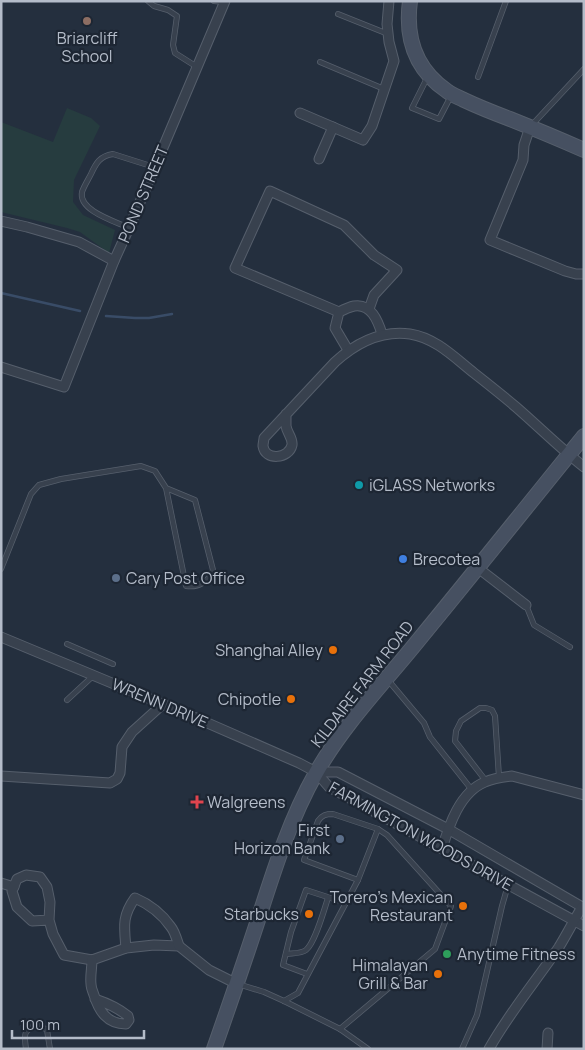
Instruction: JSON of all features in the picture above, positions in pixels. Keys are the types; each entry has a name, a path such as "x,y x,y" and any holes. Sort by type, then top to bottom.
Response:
{"main road":[{"path":"410,1 408,24 410,39 416,56 429,75 439,85 452,94 483,108 584,150"},
{"name":"KILDAIRE FARM ROAD","path":"214,1049 286,839 301,802 326,755 352,720 584,436"}],"street":[{"path":"300,113 363,140 372,126 394,61 387,24 389,1"},
{"name":"POND STREET","path":"1,367 64,387 114,261 130,228 225,2"},
{"path":"318,159 332,127"},
{"path":"530,127 524,145 523,160 490,240 565,271 584,274"},
{"path":"369,309 374,295 397,270 374,254 344,225 270,191 235,268 339,312 354,306 369,309 382,334"},
{"path":"1,221 79,242 114,261"},
{"path":"339,312 335,328 348,350"},
{"path":"286,414 286,429 292,438 292,445 288,452 283,455 276,457 269,455 265,452 263,446 264,438 286,414 335,362 348,350 363,341 382,334 412,334 440,345 515,406 584,468"},
{"path":"478,568 526,605"},
{"name":"WRENN DRIVE","path":"1,637 163,704 316,772"},
{"path":"1,776 110,783 117,779 120,773 122,747 132,732 163,704"},
{"name":"FARMINGTON WOODS DRIVE","path":"316,772 338,772 448,829 583,907"},
{"name":"FARMINGTON WOODS DRIVE","path":"316,772 329,787 584,926"},
{"path":"442,849 455,813 472,790 486,781 512,776 584,795"},
{"path":"49,920 32,921 17,907 12,891 17,879 26,876 40,876 47,887 50,902 49,920 53,934 64,955 92,960 126,948 154,945 179,946"},
{"path":"1,883 14,887"},
{"path":"126,948 124,921 128,907 135,898 160,914 172,928 179,946 209,970 237,984"},
{"path":"489,1049 514,1008 558,947 583,907"},
{"path":"92,960 91,985 95,999"},
{"path":"547,1049 548,1033"}],"lane":[{"path":"148,1 154,6 168,10 177,16 172,45 175,53 197,67"},
{"path":"214,1 225,2"},
{"path":"478,77 506,1"},
{"path":"338,14 389,34"},
{"path":"320,62 384,89"},
{"path":"530,127 584,69"},
{"path":"429,75 412,108 439,119 452,94"},
{"path":"130,228 100,215 86,205 82,199 82,193 95,165 100,158 107,155 113,154 155,168"},
{"path":"1,570 31,494 39,485 61,479 140,466 155,471 166,488 186,586 204,583 211,577 213,570 195,500 166,488"},
{"path":"526,605 534,624 570,647"},
{"path":"67,644 114,664"},
{"path":"67,700 94,675"},
{"path":"387,679 424,723 430,737 472,790"},
{"path":"486,781 455,740 456,731 461,722 480,708 492,710 495,716 500,777"},
{"path":"340,1030 435,949 451,906 387,835 378,829 333,814 321,816 304,860 358,880"},
{"path":"284,1001 298,993 358,880 378,829"},
{"path":"462,1049 477,1014 508,885"},
{"path":"307,974 283,965 291,932 306,890 346,903"},
{"path":"286,954 306,951 317,931 328,898"},
{"path":"237,984 264,992 284,1001 340,1030 368,1049"},
{"path":"26,1049 25,1036 28,1029 37,1024 47,1030 50,1049"}],"green space":[{"path":"67,108 91,118 100,126 74,180 73,202 83,215 115,230 109,253 80,232 1,212 1,122 53,142"}],"waterway":[{"path":"1,293 80,311"},
{"path":"106,316 149,318 172,314"}],"place":[{"name":"Briarcliff School","path":"87,21"},
{"name":"iGLASS Networks","path":"359,485"},
{"name":"Brecotea","path":"403,559"},
{"name":"Cary Post Office","path":"116,578"},
{"name":"Shanghai Alley","path":"333,650"},
{"name":"Chipotle","path":"291,699"},
{"name":"Walgreens","path":"197,802"},
{"name":"First Horizon Bank","path":"340,839"},
{"name":"Torero's Mexican Restaurant","path":"463,906"},
{"name":"Starbucks","path":"309,914"},
{"name":"Anytime Fitness","path":"447,954"},
{"name":"Himalayan Grill & Bar","path":"438,974"}]}
